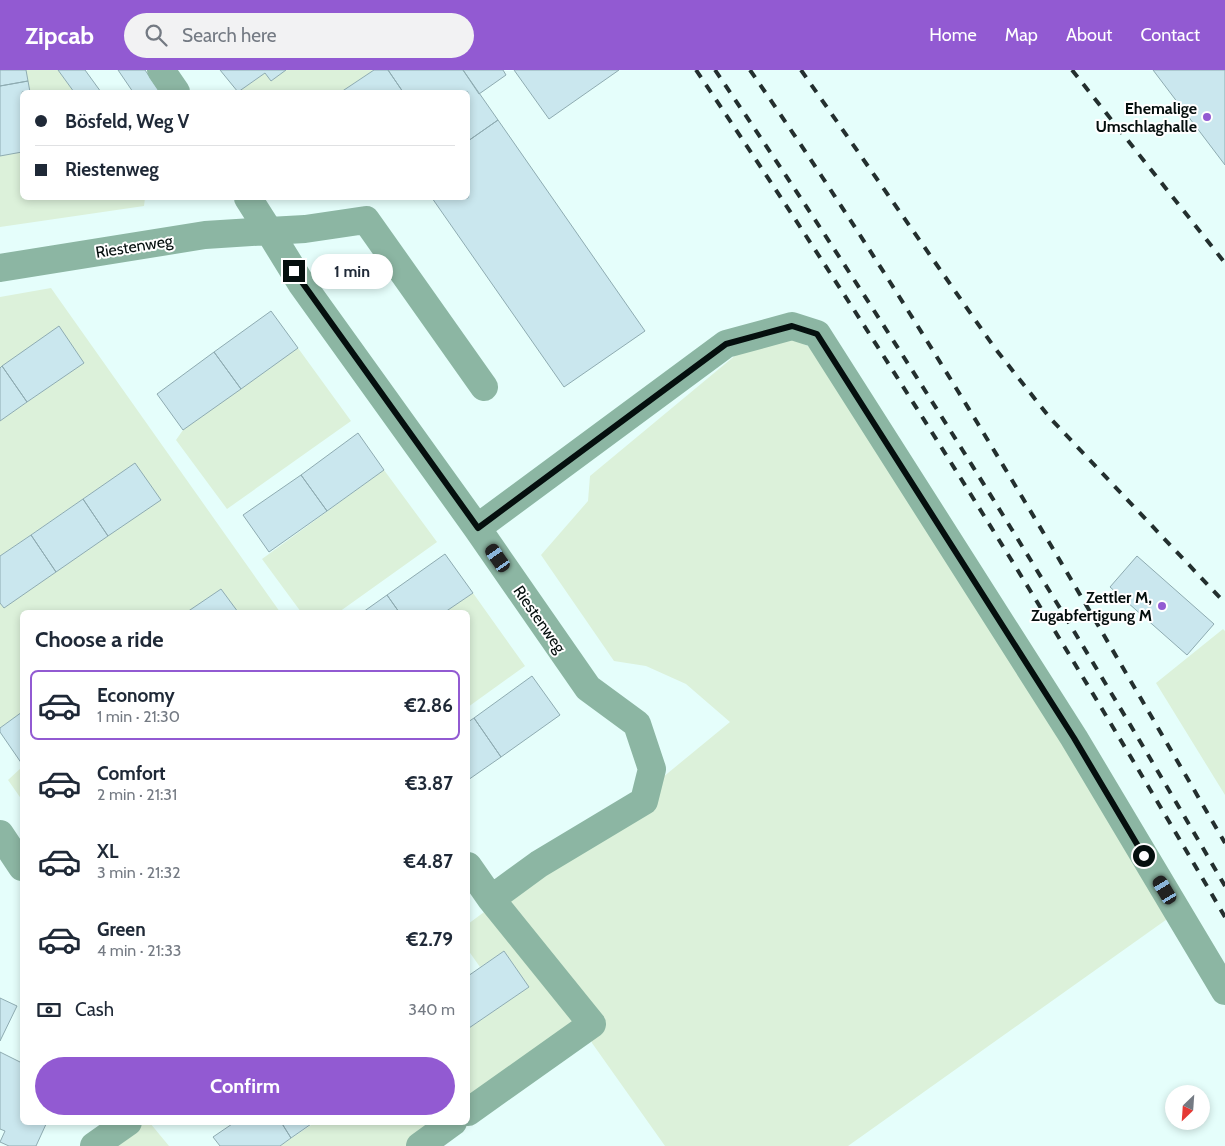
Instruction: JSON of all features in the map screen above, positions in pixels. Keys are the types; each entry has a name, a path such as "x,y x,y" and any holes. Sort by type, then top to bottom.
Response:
{"street":[{"path":"161,70 175,90"},
{"name":"Riestenweg","path":"249,200 301,283 478,528 588,688 637,724 652,769 644,801 539,864 491,899"},
{"path":"269,231 305,229 366,220 484,387"},
{"name":"Riestenweg","path":"0,268 205,235 269,231"},
{"path":"478,528 726,344 792,326 817,334 1074,738 1225,991"},
{"path":"0,834 20,864"},
{"path":"470,869 491,899 592,1024 470,1111"},
{"path":"94,1146 124,1125"},
{"path":"420,1146 449,1125"}],"green space":[{"path":"0,70 58,70 73,90 20,90 20,200 145,200 144,206 0,227"},
{"path":"286,70 374,70 344,90 241,90 265,73 271,81"},
{"path":"51,288 279,610 237,610 221,589 190,610 20,610 20,713 0,728 0,603 4,608 160,500 135,463 0,556 0,421 84,363 59,326 0,368 0,297"},
{"path":"794,339 821,353 1170,917 848,1146 665,1146 592,1043 589,1027 470,1109 470,1028 529,987 504,951 480,967 470,953 470,923 640,796 730,722 686,684 646,666 614,661 541,555 588,501 590,476 737,354"},
{"path":"298,348 351,421 227,509 176,440 183,430"},
{"path":"384,470 437,542 342,610 300,610 262,559"},
{"path":"473,593 525,666 470,706 470,610 448,610"},
{"path":"1223,629 1225,631 1225,795 1156,683"},
{"path":"20,769 20,797 8,780"},
{"path":"142,1125 152,1125 169,1146 113,1146"},
{"path":"311,1125 446,1125 414,1146 280,1146"}],"building":[{"path":"0,70 26,70 28,81 0,86"},
{"path":"58,70 85,70 100,90 73,90"},
{"path":"118,70 145,70 159,90 132,90"},
{"path":"220,70 286,70 271,81 265,73 241,90 236,90"},
{"path":"374,70 388,70 402,90 344,90"},
{"path":"388,70 463,70 498,120 470,140 470,90 402,90"},
{"path":"463,70 503,70 506,75 479,94"},
{"path":"514,70 619,70 549,119"},
{"name":"Ehemalige Umschlaghalle","path":"1153,70 1225,70 1225,165"},
{"path":"28,81 30,90 20,90 20,152 0,156 0,86"},
{"path":"498,120 645,331 564,387 433,200 470,200 470,140"},
{"path":"271,311 298,348 241,389 214,352"},
{"path":"59,326 84,363 27,402 2,366"},
{"path":"214,352 241,389 183,430 157,394"},
{"path":"2,366 27,402 0,421 0,368"},
{"path":"358,433 384,470 327,511 301,475"},
{"path":"135,463 161,500 108,536 83,499"},
{"path":"301,475 327,511 269,552 243,515"},
{"path":"83,499 108,536 56,572 31,535"},
{"path":"31,535 56,572 4,608 0,603 0,556"},
{"path":"445,554 473,593 448,610 398,610 387,595"},
{"name":"Zettler M, Zugabfertigung M","path":"1137,556 1214,624 1187,655 1110,587"},
{"path":"221,589 237,610 190,610"},
{"path":"387,595 398,610 366,610"},
{"path":"532,676 560,715 501,757 474,718"},
{"path":"20,713 20,761 0,732 0,728"},
{"path":"474,718 501,757 470,779 470,721"},
{"path":"504,951 529,987 470,1027 470,975"},
{"path":"0,998 17,1006 0,1041"},
{"path":"0,1052 20,1062 20,1125 46,1125 36,1146 9,1146 0,1142 5,1131 0,1129"},
{"path":"231,1125 283,1125 291,1138 280,1146 220,1146 213,1137"},
{"path":"283,1125 310,1125 291,1138"}],"railway":[{"path":"696,70 834,278 968,489 1098,702 1225,917"},
{"path":"715,70 848,270 977,473 1103,679 1225,886"},
{"path":"750,70 814,164 936,355 1053,549 1225,843"},
{"path":"801,70 994,347 1050,418 1225,603"},
{"path":"1072,70 1225,263"}],"place":[{"name":"Ehemalige Umschlaghalle","path":"1207,117"},
{"name":"Zettler M, Zugabfertigung M","path":"1162,606"}],"route":[{"path":"294,271 478,528 726,344 792,326 817,334 1074,738 1144,856"}]}
